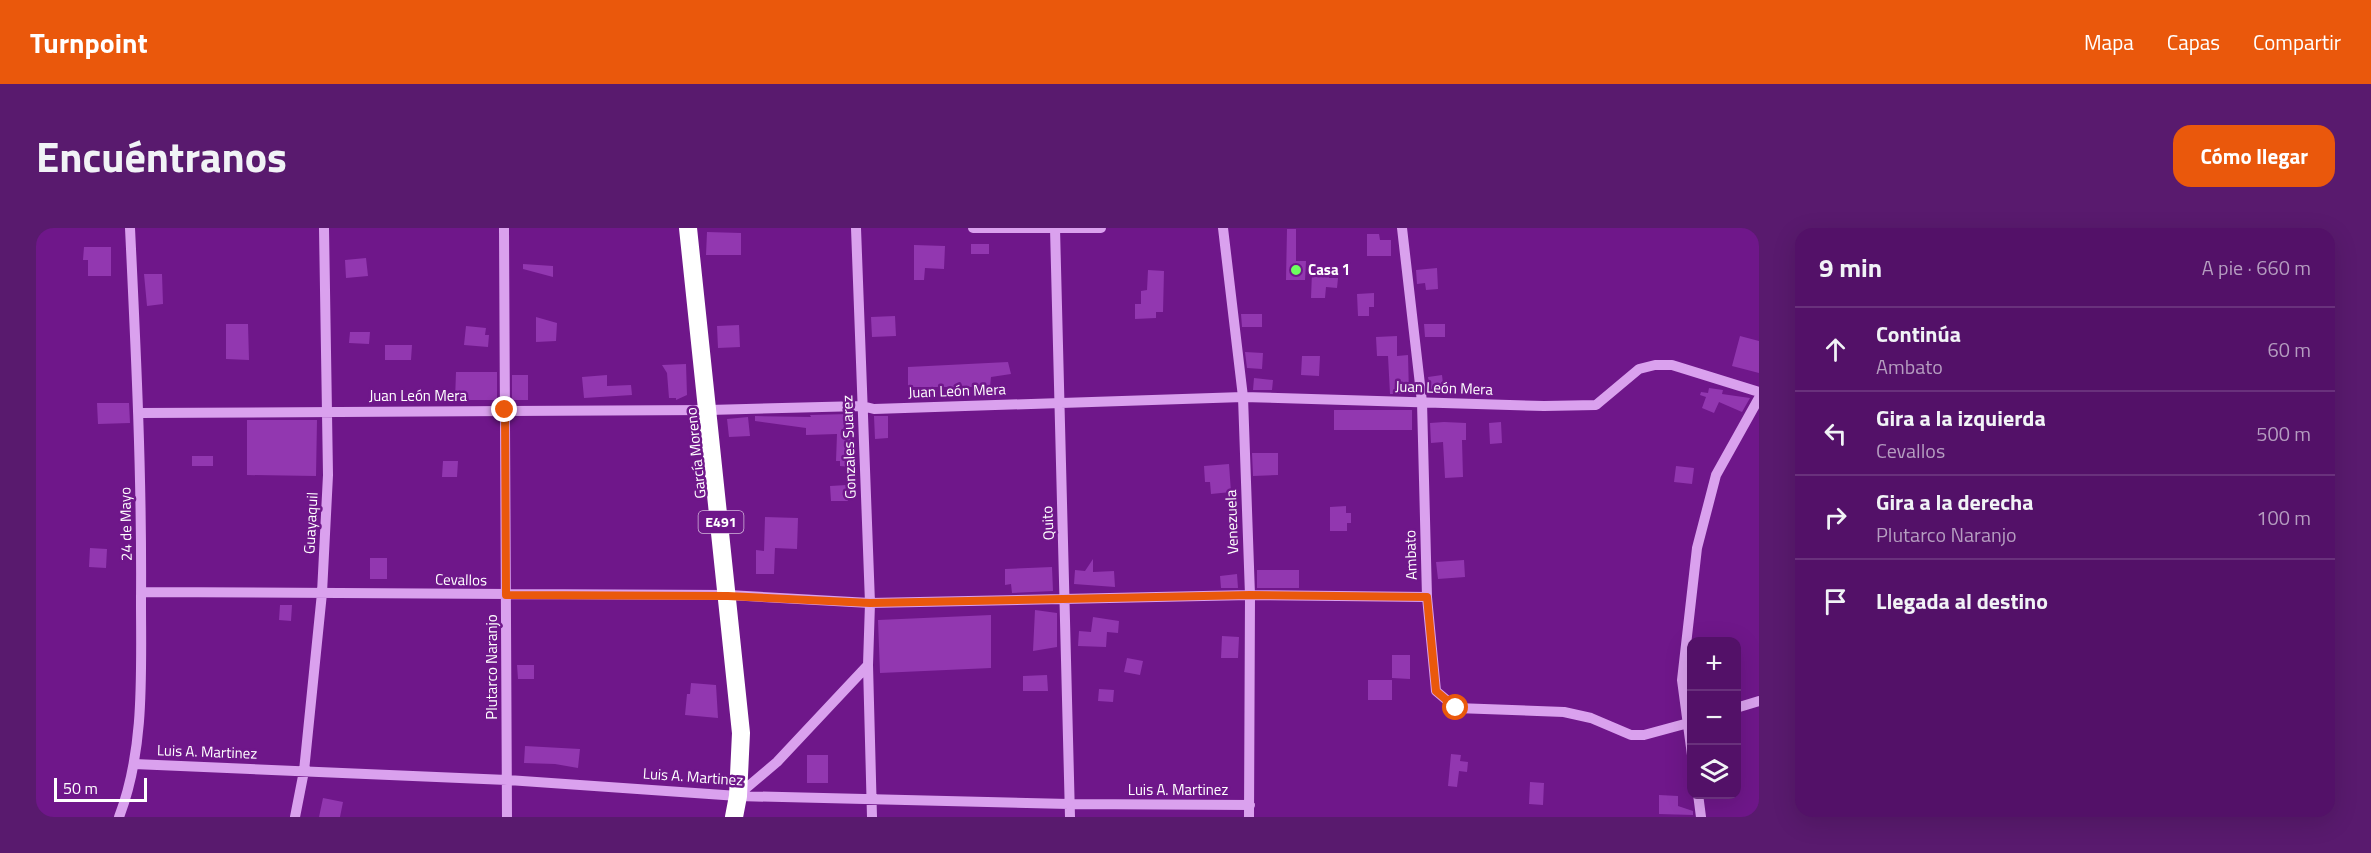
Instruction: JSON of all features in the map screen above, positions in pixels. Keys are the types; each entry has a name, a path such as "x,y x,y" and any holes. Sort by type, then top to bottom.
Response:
{"highway":[{"name":"García Moreno","path":"688,228 709,410 741,733 738,796 734,817"}],"street":[{"name":"24 de Mayo","path":"119,817 134,764 141,668 139,413 130,228"},
{"name":"Guayaquil","path":"295,817 304,771 322,593 329,411 324,228"},
{"name":"Plutarco Naranjo","path":"504,228 507,817"},
{"name":"Gonzales Suarez","path":"856,228 870,603 868,665 872,817"},
{"path":"973,228 1101,228"},
{"name":"Venezuela","path":"1223,228 1243,397 1250,595 1249,817"},
{"name":"Ambato","path":"1402,228 1422,402 1427,597 1436,691 1456,708 1564,712 1591,718 1631,735 1644,735 1687,723"},
{"name":"Quito","path":"1055,229 1057,402 1066,597 1070,817"},
{"name":"Juan León Mera","path":"139,413 709,410 862,406 874,409 1243,397 1596,405 1639,369 1655,365 1672,365 1759,392"},
{"path":"1687,708 1683,680 1697,548 1716,476 1759,398"},
{"name":"Cevallos","path":"141,592 728,596 870,603 1066,597 1250,595 1427,597"},
{"path":"738,796 777,762 868,665"},
{"path":"1741,707 1759,701"},
{"name":"Luis A. Martinez","path":"134,764 507,780 738,796 1069,804 1250,805"},
{"path":"1699,799 1701,817"}],"building":[{"name":"Casa 1","path":"1287,229 1296,229 1296,261 1306,261 1305,280 1286,280"},
{"path":"707,232 741,233 741,255 706,255"},
{"path":"1367,234 1379,234 1380,240 1391,240 1391,256 1367,256"},
{"path":"971,244 989,244 989,254 971,254"},
{"path":"914,245 945,246 944,269 925,268 924,280 914,280"},
{"path":"84,247 111,247 111,276 88,276 88,260 83,260"},
{"path":"366,258 368,276 346,278 345,260"},
{"path":"523,264 553,266 553,277 523,269"},
{"path":"1437,268 1438,289 1426,290 1425,283 1417,284 1416,270"},
{"path":"1148,270 1164,271 1163,312 1156,312 1156,318 1135,319 1135,304 1141,304 1141,291 1147,290"},
{"path":"1312,272 1329,272 1329,278 1338,278 1337,288 1326,287 1325,298 1311,298"},
{"path":"144,274 162,274 163,304 147,306"},
{"path":"1374,293 1374,307 1369,307 1369,316 1358,316 1357,294"},
{"path":"1241,314 1262,314 1262,327 1242,327"},
{"path":"895,316 896,336 872,337 871,317"},
{"path":"536,317 557,323 556,341 536,342"},
{"path":"226,324 248,324 249,360 226,359"},
{"path":"1424,324 1445,324 1445,337 1425,337"},
{"path":"739,325 740,347 718,348 717,326"},
{"path":"466,326 486,328 485,335 489,335 488,347 464,345"},
{"path":"350,332 370,332 369,344 349,343"},
{"path":"1397,336 1397,356 1408,355 1409,394 1390,394 1388,356 1377,356 1376,337"},
{"path":"1740,336 1759,341 1759,373 1732,366"},
{"path":"385,345 412,345 411,360 385,360"},
{"path":"1245,352 1263,353 1262,369 1247,368"},
{"path":"1302,356 1320,356 1319,376 1301,375"},
{"path":"1008,362 1011,374 991,377 990,387 908,387 908,367"},
{"path":"686,364 687,395 676,400 676,398 669,398 667,373 662,365"},
{"path":"456,372 497,372 497,400 455,400"},
{"path":"512,375 528,375 528,400 512,400"},
{"path":"607,375 607,386 631,385 632,395 584,398 582,377"},
{"path":"1442,375 1444,393 1431,395 1428,377"},
{"path":"1254,378 1273,380 1272,390 1253,390"},
{"path":"1709,388 1723,390 1722,394 1750,398 1742,412 1719,402 1714,413 1702,408 1706,397 1700,395 1701,392 1708,393"},
{"path":"97,403 129,403 130,423 98,424"},
{"path":"1334,410 1412,410 1412,430 1334,430"},
{"path":"849,414 852,467 840,466 840,461 836,461 837,434 806,435 806,428 755,421 755,416 811,417 810,415"},
{"path":"874,416 888,416 888,438 875,439"},
{"path":"748,417 750,436 729,437 727,419"},
{"path":"247,420 317,420 316,476 247,475"},
{"path":"1501,422 1502,443 1490,444 1489,423"},
{"path":"1430,423 1466,423 1466,440 1462,440 1463,477 1445,478 1443,442 1431,443"},
{"path":"1252,453 1278,453 1278,475 1253,476"},
{"path":"192,456 213,456 213,466 192,466"},
{"path":"443,461 458,461 457,477 442,477"},
{"path":"1229,464 1231,492 1211,494 1210,482 1205,482 1204,466"},
{"path":"1676,466 1694,468 1692,484 1674,482"},
{"path":"847,485 848,501 831,501 830,486"},
{"path":"1346,506 1346,513 1351,513 1351,523 1347,523 1347,531 1330,531 1330,507"},
{"path":"765,517 798,518 797,549 775,548 774,574 756,574 756,550 764,551"},
{"path":"90,548 107,549 106,568 89,567"},
{"path":"370,558 387,558 387,579 370,579"},
{"path":"1093,559 1093,572 1114,571 1115,587 1074,584 1075,570 1085,571"},
{"path":"1464,560 1465,577 1438,579 1436,562"},
{"path":"1052,567 1053,591 1012,593 1011,584 1005,585 1005,569"},
{"path":"1257,570 1299,570 1299,588 1257,588"},
{"path":"1237,574 1238,588 1221,588 1220,576"},
{"path":"280,605 292,605 291,621 279,620"},
{"path":"1035,610 1057,613 1057,647 1033,651"},
{"path":"991,615 991,668 880,673 878,620"},
{"path":"1093,617 1119,621 1118,633 1107,632 1106,647 1078,646 1079,631 1091,632"},
{"path":"1222,636 1239,637 1238,658 1221,658"},
{"path":"1392,655 1410,655 1410,679 1392,678"},
{"path":"1127,658 1143,661 1140,675 1124,672"},
{"path":"517,665 534,665 534,679 518,679"},
{"path":"1047,675 1048,691 1023,691 1023,676"},
{"path":"1368,680 1392,680 1392,700 1368,700"},
{"path":"691,683 716,685 718,718 685,715 687,694 690,694"},
{"path":"1099,689 1114,690 1113,702 1098,701"},
{"path":"525,746 580,749 578,768 555,764 524,763"},
{"path":"1451,754 1461,755 1460,761 1468,762 1467,772 1459,771 1457,787 1448,786"},
{"path":"807,755 828,755 828,783 807,783"},
{"path":"1530,782 1544,783 1543,805 1529,804"},
{"path":"1659,795 1678,796 1678,806 1693,811 1693,815 1659,814"},
{"path":"323,798 343,802 340,817 319,817"}],"place":[{"name":"Casa 1","path":"1296,270"}],"route":[{"path":"505,410 506,595 728,596 870,603 1066,597 1250,595 1427,597 1436,691 1456,708"}]}
